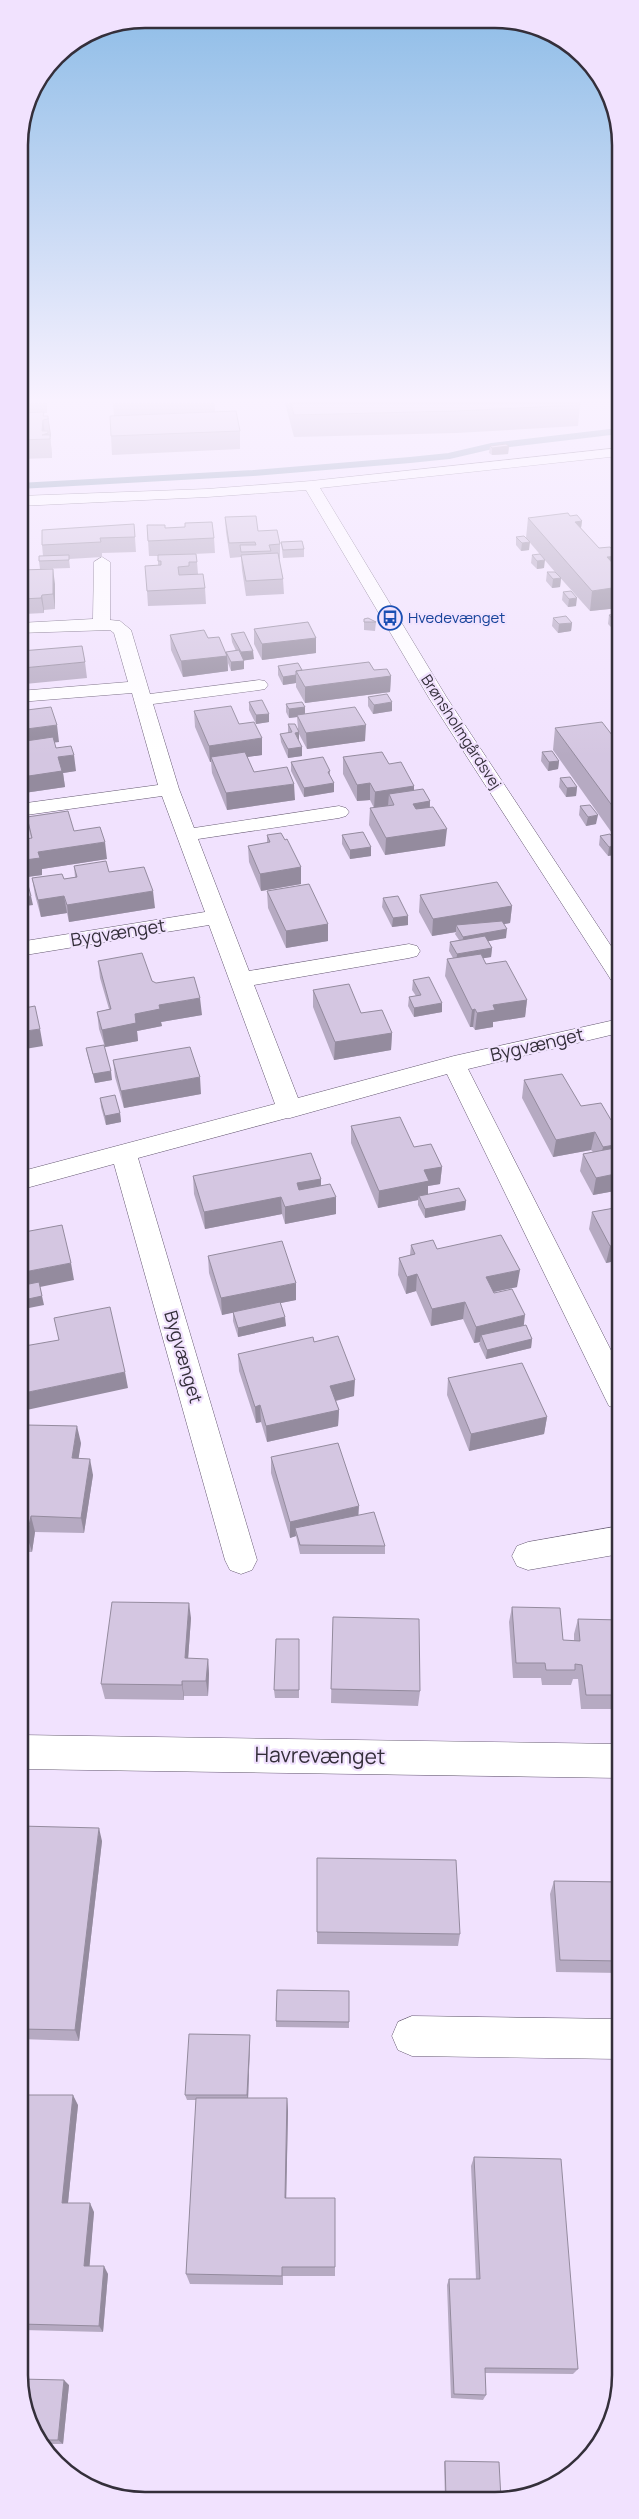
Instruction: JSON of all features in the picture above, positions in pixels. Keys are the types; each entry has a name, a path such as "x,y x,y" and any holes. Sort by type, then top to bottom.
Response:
{"street":[{"name":"Brønsholmgårdsvej","path":"332,521 438,698 612,962"},
{"path":"101,624 102,562"},
{"path":"28,628 101,624 114,625 122,630 169,788 290,1110"},
{"path":"28,698 141,693 259,684"},
{"path":"28,809 169,788"},
{"path":"186,835 340,812"},
{"name":"Bygvænget","path":"28,948 217,917"},
{"path":"241,980 408,951"},
{"name":"Bygvænget","path":"28,1179 290,1110 454,1064 612,1028"},
{"path":"454,1064 611,1381"},
{"name":"Bygvænget","path":"124,1153 241,1560"},
{"path":"528,1556 611,1541"},
{"name":"Havrevænget","path":"28,1752 611,1761"},
{"path":"412,2036 611,2040"}],"building":[{"path":"226,521 257,521 258,531 277,530 280,544 269,545 271,551 241,552 240,545 256,545 255,542 229,543"},
{"path":"530,521 582,521 575,522 599,548 610,547 612,549 612,557 607,557 612,562 612,588 592,591"},
{"path":"212,522 214,538 148,541 147,525 165,525 165,528 185,527 185,523"},
{"path":"134,524 135,537 100,538 101,542 42,545 42,530"},
{"path":"524,536 530,542 522,543 516,537"},
{"path":"302,541 304,549 283,550 281,542"},
{"path":"278,553 283,579 246,581 241,555"},
{"path":"196,554 197,562 189,562 189,566 178,567 179,575 203,574 205,588 147,591 145,566 161,565 161,561 158,561 158,555"},
{"path":"540,554 545,560 537,561 532,555"},
{"path":"69,555 69,560 39,561 39,556"},
{"path":"53,569 53,594 42,595 41,598 28,599 28,570"},
{"path":"547,572 555,572 561,578 553,579"},
{"path":"571,591 577,598 569,599 563,592"},
{"path":"566,616 572,623 559,624 553,618"},
{"path":"368,618 376,622 364,622 364,619"},
{"path":"308,622 316,638 262,644 254,629"},
{"path":"204,630 208,638 219,637 227,656 181,661 170,635"},
{"path":"244,632 253,651 241,652 231,634"},
{"path":"82,646 85,662 28,668 28,650"},
{"path":"239,650 244,661 231,662 226,652"},
{"path":"369,662 374,670 387,669 391,676 305,687 296,671"},
{"path":"298,663 302,670 296,671 296,675 283,677 278,666"},
{"path":"387,694 392,702 374,705 368,697"},
{"path":"262,700 269,714 256,715 249,702"},
{"path":"302,702 305,707 289,709 286,704"},
{"path":"231,706 239,724 254,722 262,738 209,746 194,711"},
{"path":"51,707 57,725 28,729 28,710"},
{"path":"355,707 366,725 306,733 297,715"},
{"path":"602,722 612,735 612,805 555,728"},
{"path":"288,724 295,724 299,732 295,733 302,747 288,749 280,734 292,732"},
{"path":"53,737 56,748 71,746 74,755 58,757 62,771 28,776 28,741"},
{"path":"552,751 559,761 549,762 542,752"},
{"path":"245,752 254,772 287,767 294,784 226,793 211,757"},
{"path":"382,752 389,764 401,762 414,786 375,792 370,783 357,785 343,757"},
{"path":"323,757 334,783 304,788 291,762"},
{"path":"570,777 577,787 567,788 560,778"},
{"path":"423,789 430,801 413,804 416,809 433,807 447,829 386,838 370,808 394,805 389,794"},
{"path":"590,805 598,815 588,817 580,806"},
{"path":"68,811 74,831 100,827 105,842 38,852 40,858 28,860 28,839 32,838 28,817"},
{"path":"363,832 371,847 350,850 342,835"},
{"path":"281,833 285,840 287,839 301,867 260,874 248,846 270,842 267,835"},
{"path":"610,834 612,846 609,847 600,836"},
{"path":"106,861 109,872 144,867 153,891 67,905 64,896 38,900 32,878 62,874 64,879 77,877 74,866"},
{"path":"497,882 512,906 433,919 420,895"},
{"path":"309,884 328,924 286,931 267,891"},
{"path":"28,885 31,896 28,896"},
{"path":"398,896 408,916 393,918 383,898"},
{"path":"502,921 507,929 463,937 456,925"},
{"path":"485,936 492,948 457,954 450,942"},
{"path":"142,953 152,981 156,983 194,977 200,998 159,1005 160,1009 135,1014 136,1023 102,1030 97,1012 111,1009 98,961"},
{"path":"481,954 486,964 506,961 527,1000 493,1005 495,1010 477,1013 475,1009 472,1010 447,959"},
{"path":"429,977 442,1003 414,1008 409,997 421,995 413,980"},
{"path":"349,984 361,1013 382,1010 392,1033 335,1042 313,990"},
{"path":"35,1006 40,1029 28,1031 28,1007"},
{"path":"104,1045 111,1071 93,1074 86,1048"},
{"path":"190,1047 200,1077 121,1091 113,1060"},
{"path":"562,1074 581,1106 601,1103 612,1120 612,1145 603,1147 595,1132 556,1140 524,1080"},
{"path":"115,1095 120,1113 105,1116 100,1098"},
{"path":"400,1117 414,1147 431,1144 442,1167 424,1170 429,1181 379,1191 351,1126"},
{"path":"612,1149 612,1175 596,1178 583,1154"},
{"path":"311,1153 321,1179 297,1183 299,1190 330,1184 336,1197 285,1207 281,1197 204,1212 193,1176"},
{"path":"459,1188 466,1201 425,1209 419,1196"},
{"path":"612,1209 612,1246 610,1246 592,1212"},
{"path":"62,1225 71,1263 28,1271 28,1231"},
{"path":"501,1235 520,1270 486,1277 494,1293 512,1289 525,1315 476,1327 465,1302 432,1309 417,1274 407,1277 399,1258 415,1254 411,1245 433,1240 437,1249"},
{"path":"282,1241 296,1283 221,1298 208,1256"},
{"path":"39,1282 42,1296 28,1299 28,1284"},
{"path":"280,1302 285,1317 238,1328 233,1312"},
{"path":"110,1307 125,1372 28,1392 28,1345 59,1340 54,1318"},
{"path":"526,1325 532,1339 487,1350 481,1335"},
{"path":"338,1336 355,1380 330,1386 339,1410 266,1426 260,1405 255,1407 238,1354 313,1337 314,1342"},
{"path":"522,1363 547,1417 471,1434 448,1378"},
{"path":"28,1425 77,1426 72,1458 90,1459 81,1518 31,1516 28,1531"},
{"path":"338,1443 359,1506 290,1522 271,1457"},
{"path":"374,1512 385,1546 300,1545 295,1528"},
{"path":"112,1602 189,1603 185,1658 208,1659 206,1681 182,1681 182,1685 101,1684"},
{"path":"512,1607 560,1608 563,1640 580,1641 578,1619 611,1620 611,1695 586,1695 582,1665 575,1664 575,1670 546,1670 545,1663 516,1663"},
{"path":"333,1617 419,1619 420,1691 331,1689"},
{"path":"276,1639 299,1639 299,1690 274,1690"},
{"path":"28,1826 99,1828 75,2030 28,2029"},
{"path":"317,1858 456,1860 460,1934 317,1932"},
{"path":"554,1881 611,1882 611,1961 560,1960"},
{"path":"277,1990 349,1991 349,2022 276,2021"},
{"path":"189,2034 250,2035 247,2095 185,2095"},
{"path":"28,2095 73,2095 62,2203 90,2203 84,2266 104,2266 99,2326 28,2324"},
{"path":"196,2098 287,2098 285,2198 335,2198 335,2267 282,2267 282,2276 186,2274"},
{"path":"474,2157 561,2159 578,2369 485,2368 486,2395 454,2394 449,2279 480,2279"},
{"path":"28,2379 64,2380 58,2440 48,2440 36,2419 31,2405"},
{"path":"445,2461 499,2462 501,2492 446,2492"}],"place":[{"name":"Hvedevænget","path":"390,618"}]}
